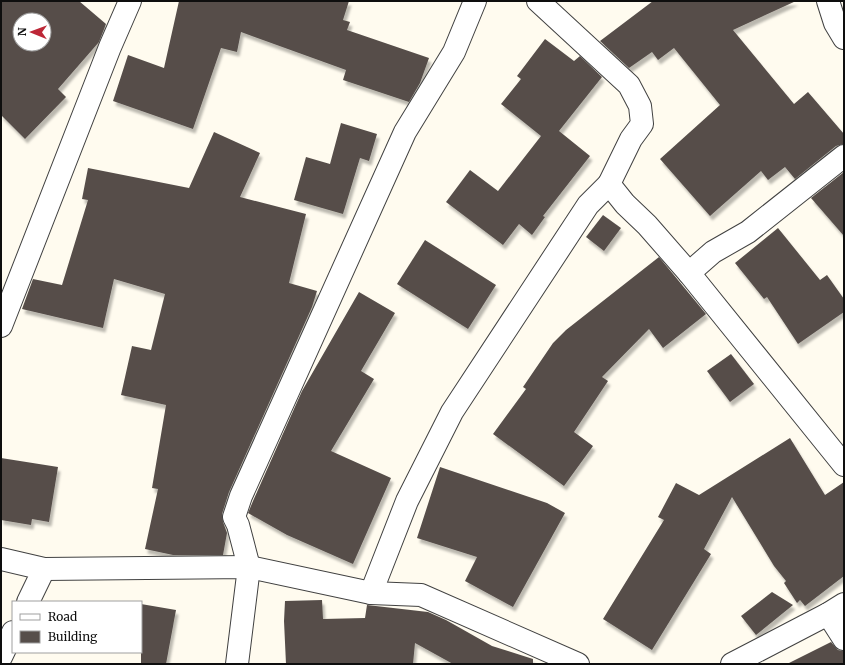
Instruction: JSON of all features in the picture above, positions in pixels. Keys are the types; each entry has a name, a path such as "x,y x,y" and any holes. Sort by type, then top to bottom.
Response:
{"street":[{"path":"1,326 110,47 130,1"},
{"path":"237,664 248,567 238,525 234,517 242,496 405,132 454,52 475,1"},
{"path":"371,593 408,501 452,412 584,211 609,184 630,139 642,124 640,106 629,85 538,1"},
{"path":"828,1 835,23 844,38"},
{"path":"689,273 713,252 748,232 844,156"},
{"path":"609,184 625,204 647,225 689,273 844,465"},
{"path":"1,559 44,569 248,567 371,593 421,594 576,664"},
{"path":"28,601 44,569"},
{"path":"732,664 836,609 844,639"},
{"path":"1,657 12,634"}],"building":[{"path":"1,1 79,1 106,24 99,42 58,89 66,97 25,139 1,115"},
{"path":"179,1 349,1 343,20 350,22 347,30 429,58 420,83 409,102 343,80 346,70 241,32 237,52 221,48 193,129 113,101 128,55 164,68"},
{"path":"653,1 796,1 733,30 794,104 808,92 844,134 844,144 836,146 795,179 785,167 768,180 761,171 710,216 660,159 720,105 674,48 658,60 652,52 629,68 600,41"},
{"path":"545,39 574,61 580,56 602,77 559,131 590,156 543,216 545,217 532,235 519,224 503,245 446,202 470,170 498,191 541,136 501,104 521,79 517,76"},
{"path":"341,123 377,134 369,161 360,158 343,214 294,200 306,157 330,164"},
{"path":"214,132 260,153 240,197 306,214 289,283 317,291 312,307 229,492 222,514 227,533 223,555 173,555 145,549 158,489 152,488 166,405 121,395 132,346 151,350 165,294 114,279 103,328 22,309 33,279 62,285 88,200 82,199 88,168 189,188"},
{"path":"844,172 844,236 811,198"},
{"path":"603,215 621,228 604,251 586,237"},
{"path":"778,228 820,280 827,275 844,299 844,312 798,344 767,297 764,299 735,263"},
{"path":"425,240 496,285 468,329 397,284"},
{"path":"659,257 706,314 663,348 649,329 602,377 608,381 574,432 593,446 564,486 493,434 526,389 523,387 553,343 566,330"},
{"path":"359,292 395,313 361,371 374,379 331,451 391,478 353,564 287,535 248,513 302,391"},
{"path":"731,354 754,384 730,402 707,371"},
{"path":"790,438 825,495 844,482 844,576 805,606 800,600 797,603 784,583 786,581 774,566 732,497 704,549 711,554 652,650 603,619 664,520 658,517 676,483 699,495"},
{"path":"1,458 58,467 49,522 32,519 31,525 1,520"},
{"path":"440,467 547,503 565,513 513,607 465,581 477,557 417,538"},
{"path":"772,592 793,605 756,635 741,616"},
{"path":"322,600 323,619 365,618 367,605 428,612 446,620 492,646 533,659 533,664 453,664 415,643 413,664 286,664 284,621 285,601"},
{"path":"142,604 176,610 166,664 141,664"},
{"path":"831,642 838,650 844,651 844,664 787,664"}]}
